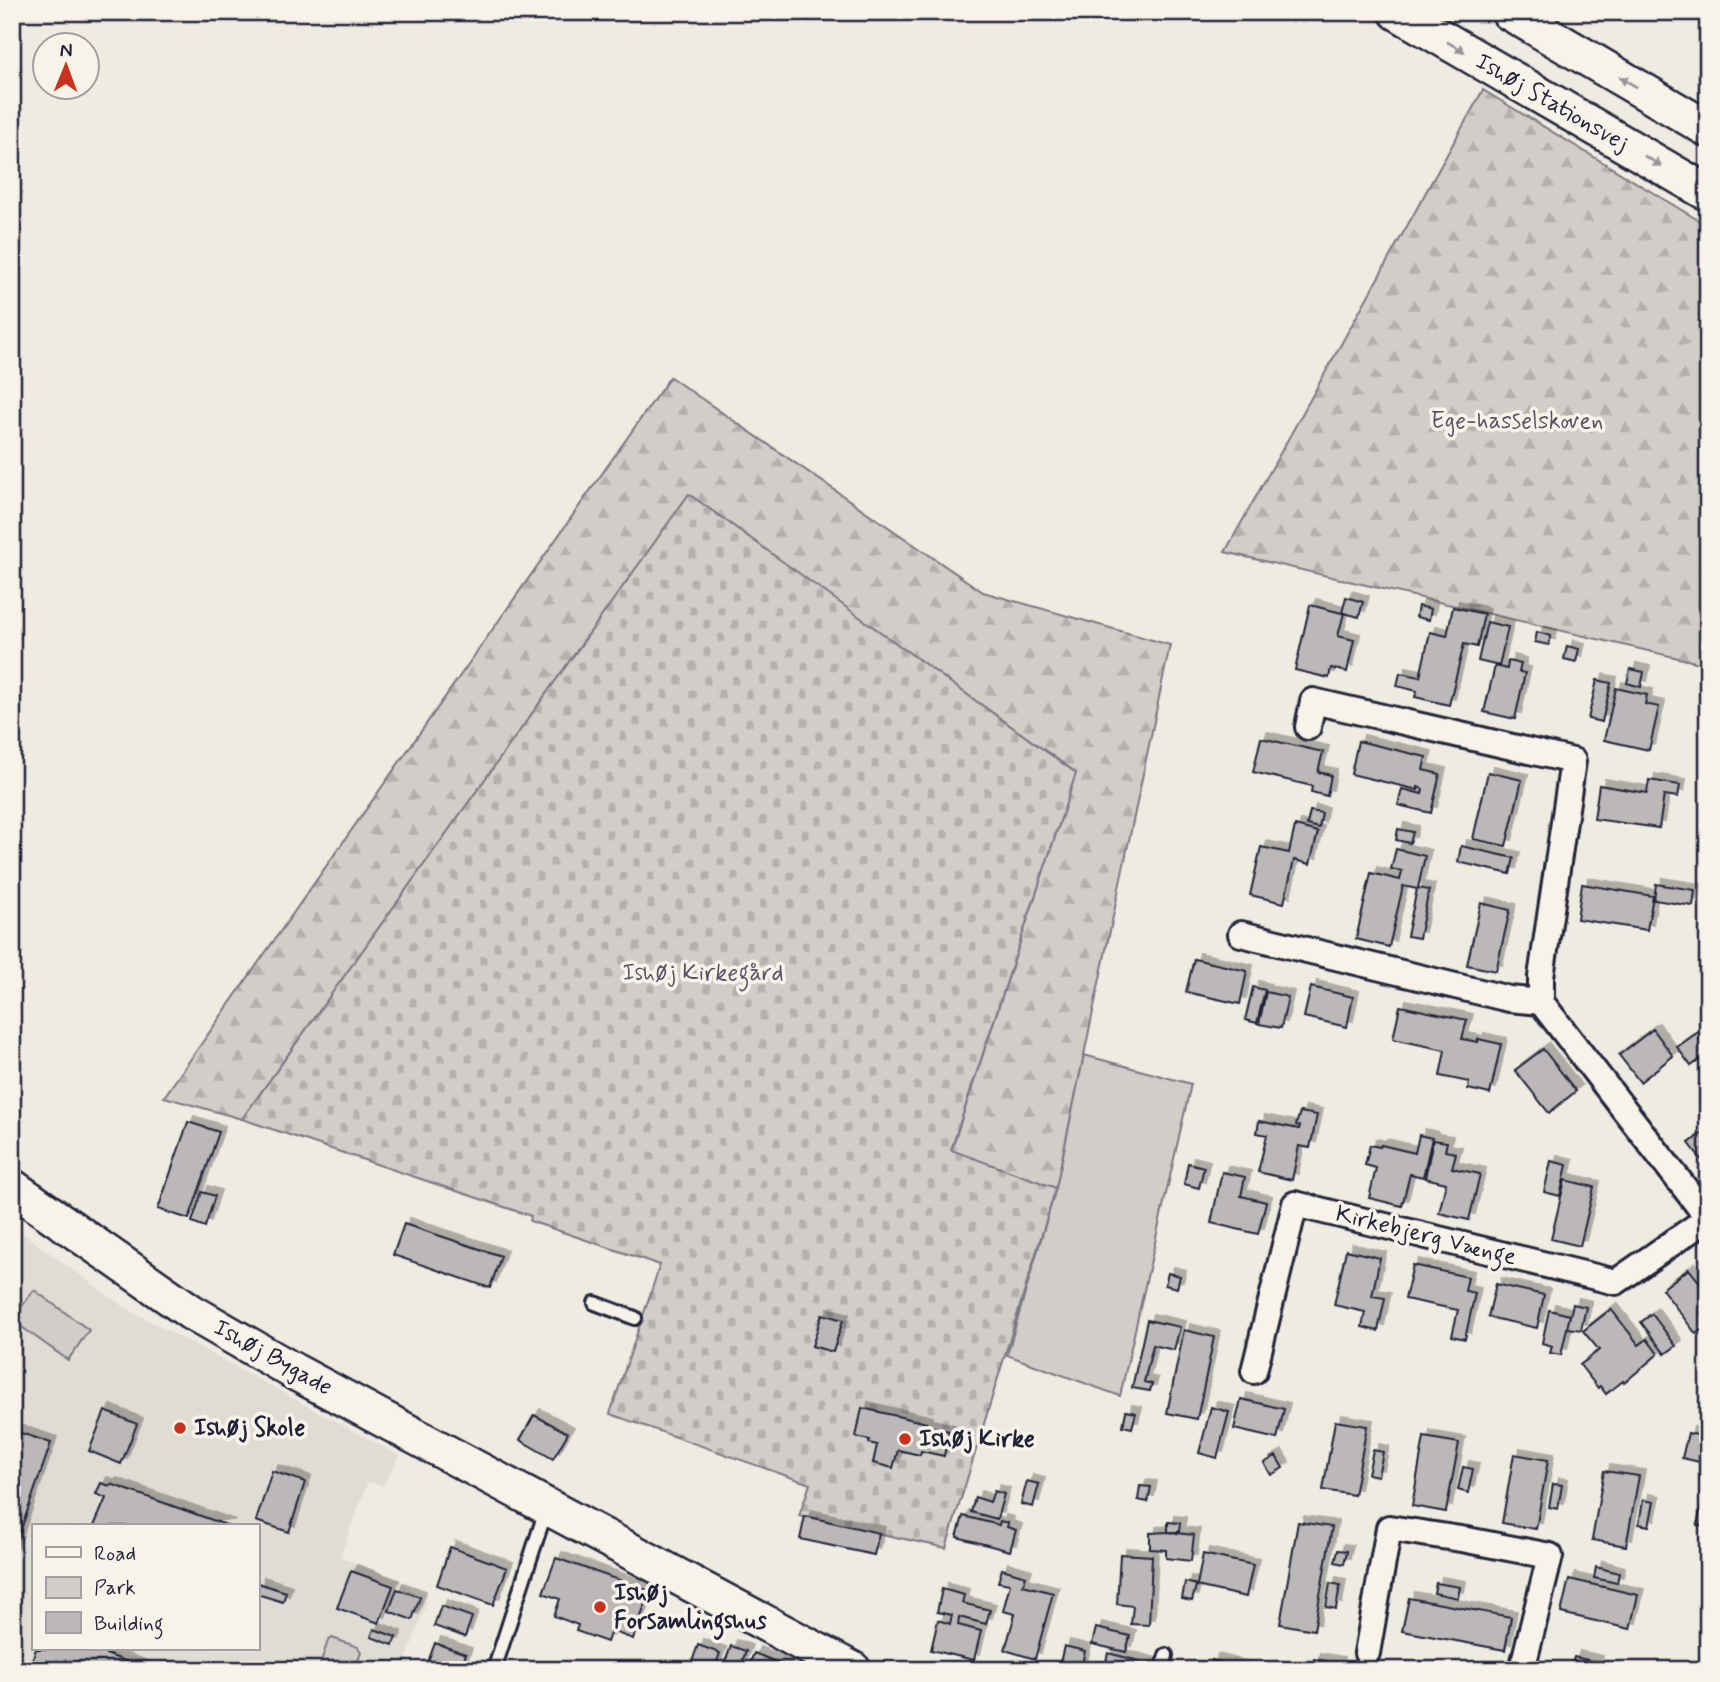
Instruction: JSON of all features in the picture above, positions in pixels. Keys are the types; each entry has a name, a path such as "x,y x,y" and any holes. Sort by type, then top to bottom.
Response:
{"street":[{"name":"Ishøj Stationsvej","path":"1397,12 1708,193"},
{"path":"1509,12 1708,129"},
{"path":"1241,934 1509,999 1541,1002 1541,976 1573,761 1314,701 1308,727"},
{"name":"Kirkebjerg Vænge","path":"1254,1371 1295,1204 1616,1282 1708,1219 1541,1002"},
{"name":"Ishøj Bygade","path":"12,1187 191,1312 314,1382 853,1670"},
{"path":"1367,1653 1389,1528 1550,1556 1522,1670"}],"lane":[{"path":"595,1303 635,1318"},
{"path":"494,1670 547,1507"},
{"path":"1163,1670 1166,1655"}],"shaded area":[{"name":"Ishøj Skole","path":"12,1226 124,1307 400,1456 383,1486 368,1482 340,1557 399,1580 427,1602 402,1670 12,1670"}],"green space":[{"name":"Ege-hasselskoven","path":"1483,90 1708,226 1708,665 1225,552"},
{"path":"670,377 983,592 1170,645 1056,1188 951,1151 1076,773 689,495 242,1119 164,1097"},
{"name":"Ishøj Kirkegård","path":"689,494 1076,773 951,1150 1056,1188 946,1548 799,1516 810,1484 610,1414 660,1265 530,1221 531,1216 242,1119"},
{"path":"1084,1055 1191,1084 1120,1396 1007,1355 1056,1188"},
{"path":"34,1290 89,1330 68,1360 12,1320"},
{"path":"332,1638 358,1647 361,1652 355,1670 318,1670 328,1641"}],"building":[{"path":"1346,597 1363,602 1359,617 1344,613 1338,636 1354,640 1347,672 1331,668 1329,678 1295,670 1310,605 1342,613"},
{"path":"1418,606 1431,609 1429,620 1416,617"},
{"path":"1453,607 1484,614 1477,647 1464,644 1449,705 1415,697 1417,691 1397,686 1400,673 1420,677 1430,632 1447,636"},
{"path":"1487,622 1508,627 1499,666 1478,661"},
{"path":"1537,632 1551,636 1549,645 1535,642"},
{"path":"1567,646 1579,649 1576,662 1564,659"},
{"path":"1508,661 1521,664 1519,672 1525,673 1515,719 1484,712 1495,666 1507,669"},
{"path":"1630,669 1644,672 1641,687 1627,683"},
{"path":"1597,680 1611,683 1602,722 1588,719"},
{"path":"1616,688 1647,695 1645,704 1659,707 1649,750 1604,740"},
{"path":"1261,738 1323,752 1318,772 1331,775 1327,796 1311,792 1312,786 1253,772"},
{"path":"1358,741 1426,757 1423,770 1440,774 1431,813 1398,805 1402,789 1422,794 1423,789 1351,774"},
{"path":"1488,772 1522,780 1506,846 1473,839"},
{"path":"1649,780 1680,785 1678,797 1664,795 1659,828 1594,819 1599,785 1647,793"},
{"path":"1310,811 1322,813 1319,828 1307,825"},
{"path":"1295,826 1318,832 1310,864 1294,860 1284,903 1250,895 1261,847 1289,853"},
{"path":"1398,829 1413,832 1410,843 1396,840"},
{"path":"1461,846 1514,858 1510,874 1458,862"},
{"path":"1396,849 1425,856 1418,888 1429,890 1419,938 1407,936 1417,889 1403,886 1389,947 1356,939 1371,873 1400,880 1402,871 1391,869"},
{"path":"1582,884 1653,896 1647,930 1577,919"},
{"path":"1656,884 1695,890 1693,906 1654,900"},
{"path":"1481,903 1510,910 1496,971 1467,965"},
{"path":"1194,959 1247,971 1240,1004 1186,992"},
{"path":"1253,987 1265,990 1257,1023 1245,1020"},
{"path":"1311,987 1353,997 1347,1027 1304,1017"},
{"path":"1266,992 1288,997 1281,1028 1259,1024"},
{"path":"1400,1006 1467,1020 1462,1039 1501,1044 1490,1094 1468,1089 1469,1082 1440,1076 1445,1050 1393,1039"},
{"path":"1704,1028 1708,1033 1708,1054 1691,1066 1677,1047"},
{"path":"1653,1029 1673,1056 1640,1082 1619,1055"},
{"path":"1543,1049 1576,1091 1549,1113 1515,1070"},
{"path":"1300,1112 1317,1115 1310,1148 1299,1146 1292,1180 1258,1172 1267,1135 1257,1133 1259,1121 1299,1129 1300,1126 1296,1125"},
{"path":"188,1122 219,1132 189,1219 158,1209"},
{"path":"1708,1129 1708,1168 1689,1143"},
{"path":"1419,1135 1432,1138 1423,1177 1410,1174 1402,1206 1369,1198 1376,1168 1365,1165 1370,1145 1415,1153"},
{"path":"1433,1140 1447,1142 1445,1151 1456,1153 1452,1168 1480,1174 1469,1220 1439,1213 1446,1183 1425,1178"},
{"path":"1551,1161 1567,1165 1560,1196 1544,1192"},
{"path":"1188,1163 1204,1167 1199,1188 1184,1184"},
{"path":"1222,1172 1245,1177 1241,1196 1266,1202 1258,1234 1211,1223"},
{"path":"1565,1180 1594,1187 1580,1246 1551,1239"},
{"path":"202,1192 215,1196 205,1227 192,1222"},
{"path":"404,1224 501,1256 490,1288 393,1255"},
{"path":"1346,1250 1380,1258 1372,1296 1385,1298 1378,1331 1362,1327 1365,1312 1334,1305"},
{"path":"1413,1265 1468,1277 1465,1291 1475,1293 1465,1339 1452,1336 1458,1310 1405,1299"},
{"path":"1689,1269 1708,1293 1708,1326 1696,1334 1662,1289"},
{"path":"1168,1273 1180,1276 1177,1288 1165,1285"},
{"path":"1496,1284 1544,1295 1537,1328 1488,1317"},
{"path":"1573,1304 1586,1307 1581,1330 1567,1328"},
{"path":"1611,1309 1639,1345 1647,1339 1658,1354 1624,1383 1623,1381 1606,1394 1580,1365 1599,1350 1583,1331"},
{"path":"1549,1310 1570,1315 1561,1355 1550,1353 1552,1346 1542,1343"},
{"path":"822,1314 843,1320 833,1352 812,1346"},
{"path":"1652,1314 1676,1346 1665,1354 1641,1322"},
{"path":"1147,1320 1180,1327 1174,1350 1153,1345 1144,1382 1152,1384 1150,1391 1132,1388"},
{"path":"1184,1330 1214,1337 1197,1419 1167,1413"},
{"path":"1241,1399 1284,1409 1277,1439 1234,1429"},
{"path":"1211,1407 1229,1412 1217,1458 1199,1453"},
{"name":"Ishøj Kirke","path":"862,1408 927,1423 927,1426 949,1431 944,1456 921,1451 920,1455 898,1450 893,1468 873,1463 877,1445 869,1443 870,1440 856,1437"},
{"path":"105,1411 137,1424 121,1464 89,1451"},
{"path":"1126,1411 1136,1413 1132,1428 1123,1426"},
{"path":"534,1415 568,1433 553,1459 520,1440"},
{"path":"1706,1420 1708,1464 1682,1458 1688,1433 1702,1436"},
{"path":"1335,1421 1367,1426 1354,1495 1323,1490"},
{"path":"12,1430 51,1443 12,1555"},
{"path":"1424,1437 1459,1443 1446,1512 1412,1506"},
{"path":"1373,1450 1383,1452 1378,1476 1368,1474"},
{"path":"1514,1454 1548,1460 1536,1529 1502,1523"},
{"path":"1276,1456 1283,1468 1271,1475 1264,1463"},
{"path":"1463,1467 1473,1469 1468,1493 1458,1490"},
{"path":"272,1471 305,1482 289,1532 256,1521"},
{"path":"1604,1471 1639,1476 1626,1546 1592,1540"},
{"path":"1027,1481 1039,1484 1033,1507 1021,1504"},
{"path":"101,1483 111,1484 223,1524 95,1524 106,1498 96,1494"},
{"path":"1553,1484 1562,1485 1558,1509 1549,1507"},
{"path":"1140,1486 1151,1487 1148,1502 1138,1500"},
{"path":"994,1491 1004,1494 997,1519 971,1512 975,1497 990,1502"},
{"path":"1703,1499 1708,1500 1708,1528 1697,1525"},
{"path":"1643,1500 1654,1502 1649,1526 1639,1524"},
{"path":"805,1516 879,1533 874,1555 800,1539"},
{"path":"963,1516 999,1525 1000,1521 1008,1523 1007,1527 1016,1530 1010,1551 957,1537"},
{"path":"1168,1522 1180,1523 1179,1532 1168,1532"},
{"path":"1298,1522 1332,1527 1314,1630 1280,1624"},
{"path":"1150,1533 1194,1535 1191,1561 1166,1558 1166,1550 1150,1549"},
{"path":"1708,1542 1708,1575 1700,1573"},
{"path":"450,1547 507,1568 493,1605 437,1585"},
{"path":"1338,1550 1347,1551 1344,1564 1335,1562"},
{"path":"1120,1554 1152,1556 1149,1625 1131,1624 1133,1606 1117,1604"},
{"path":"1203,1554 1253,1565 1246,1597 1196,1586 1192,1601 1182,1599 1185,1582 1197,1585"},
{"name":"Ishøj Forsamlingshus","path":"556,1558 650,1591 633,1639 611,1631 607,1642 576,1631 578,1625 554,1616 560,1599 543,1593"},
{"path":"1596,1567 1619,1573 1617,1583 1594,1578"},
{"path":"1002,1569 1026,1576 1023,1585 1053,1593 1035,1659 1005,1650 1015,1614 1003,1611 1010,1584 998,1582"},
{"path":"351,1571 393,1586 379,1623 337,1608"},
{"path":"1569,1579 1638,1595 1630,1629 1561,1613"},
{"path":"259,1583 286,1592 283,1602 259,1595"},
{"path":"1330,1583 1340,1585 1336,1609 1326,1607"},
{"path":"1436,1583 1460,1587 1458,1598 1434,1593"},
{"path":"397,1589 420,1597 412,1620 389,1611"},
{"path":"942,1589 964,1595 962,1603 990,1610 986,1624 959,1617 958,1625 981,1631 974,1660 931,1650 938,1620 950,1624 952,1615 937,1612"},
{"path":"1409,1598 1511,1617 1505,1650 1402,1631"},
{"path":"441,1606 472,1617 465,1637 434,1626"},
{"path":"1096,1628 1130,1636 1126,1652 1092,1644"},
{"path":"374,1629 396,1637 393,1645 371,1637"},
{"path":"435,1643 466,1654 460,1670 425,1670"},
{"path":"698,1645 720,1653 714,1670 689,1670"},
{"path":"731,1646 746,1651 739,1670 722,1670"},
{"path":"1064,1646 1085,1651 1081,1668 1071,1670 1059,1667"},
{"path":"36,1650 107,1650 106,1654 150,1670 31,1670 29,1669"},
{"path":"754,1653 796,1670 747,1670"},
{"path":"1108,1653 1155,1665 1154,1670 1104,1670"},
{"path":"1574,1657 1597,1662 1595,1670 1571,1667"},
{"path":"1314,1659 1338,1663 1337,1670 1312,1669"},
{"path":"1212,1660 1248,1669 1248,1670 1210,1670"}],"place":[{"name":"Ishøj Skole","path":"180,1428"},
{"name":"Ishøj Kirke","path":"905,1439"},
{"name":"Ishøj Forsamlingshus","path":"600,1607"}]}
